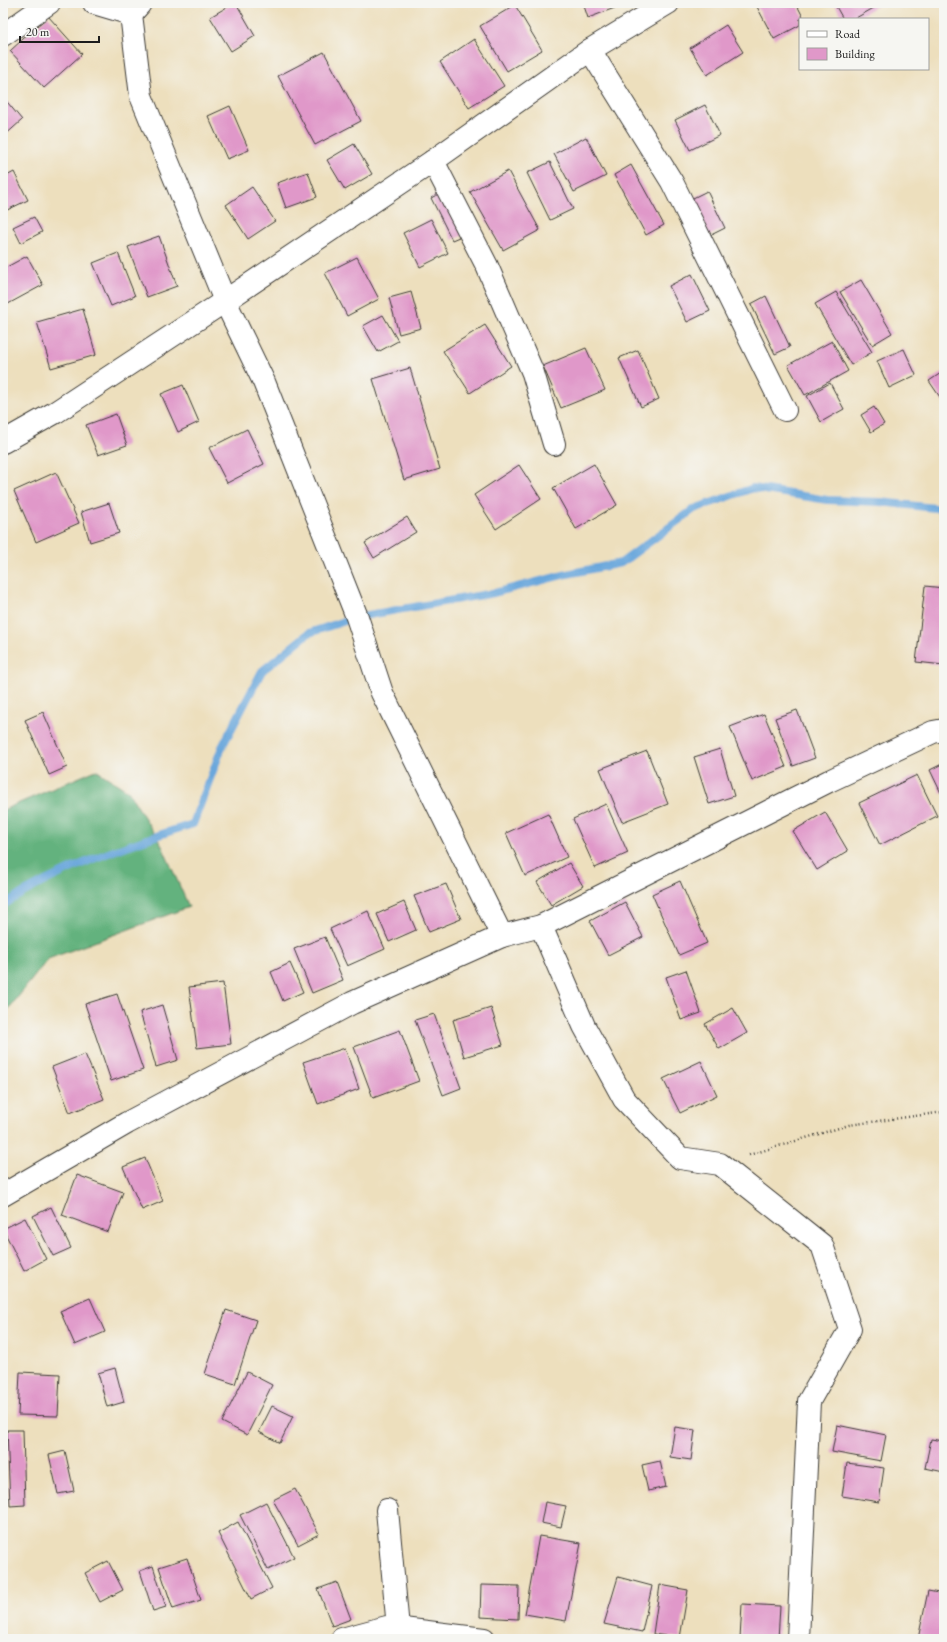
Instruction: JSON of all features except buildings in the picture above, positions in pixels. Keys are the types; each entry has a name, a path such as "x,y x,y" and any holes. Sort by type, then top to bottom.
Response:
{"street":[{"path":"3,35 49,3"},
{"path":"94,3 136,9 141,96 225,301 264,382 357,617 382,693 502,936"},
{"path":"3,442 56,412 225,301 433,161 590,50 668,3"},
{"path":"590,50 672,182 785,410"},
{"path":"433,161 493,280 533,373 554,444"},
{"path":"3,1195 127,1123 352,1003 502,936 541,926 829,781 933,732 944,730"},
{"path":"541,926 584,1026 624,1099 680,1158 720,1164 822,1245 850,1329 808,1401 798,1639"},
{"path":"387,1510 398,1628"},
{"path":"342,1639 387,1627 484,1639"}],"path":[{"path":"720,1164 849,1125 944,1112"}],"green space":[{"path":"96,770 128,791 162,846 189,907 48,959 3,1016 3,810"}],"waterway":[{"path":"3,905 49,879 95,858 143,840 193,824 222,747 262,671 309,633 357,617 494,593 567,574 621,563 694,509 753,488 827,500 880,502 944,509"}]}
